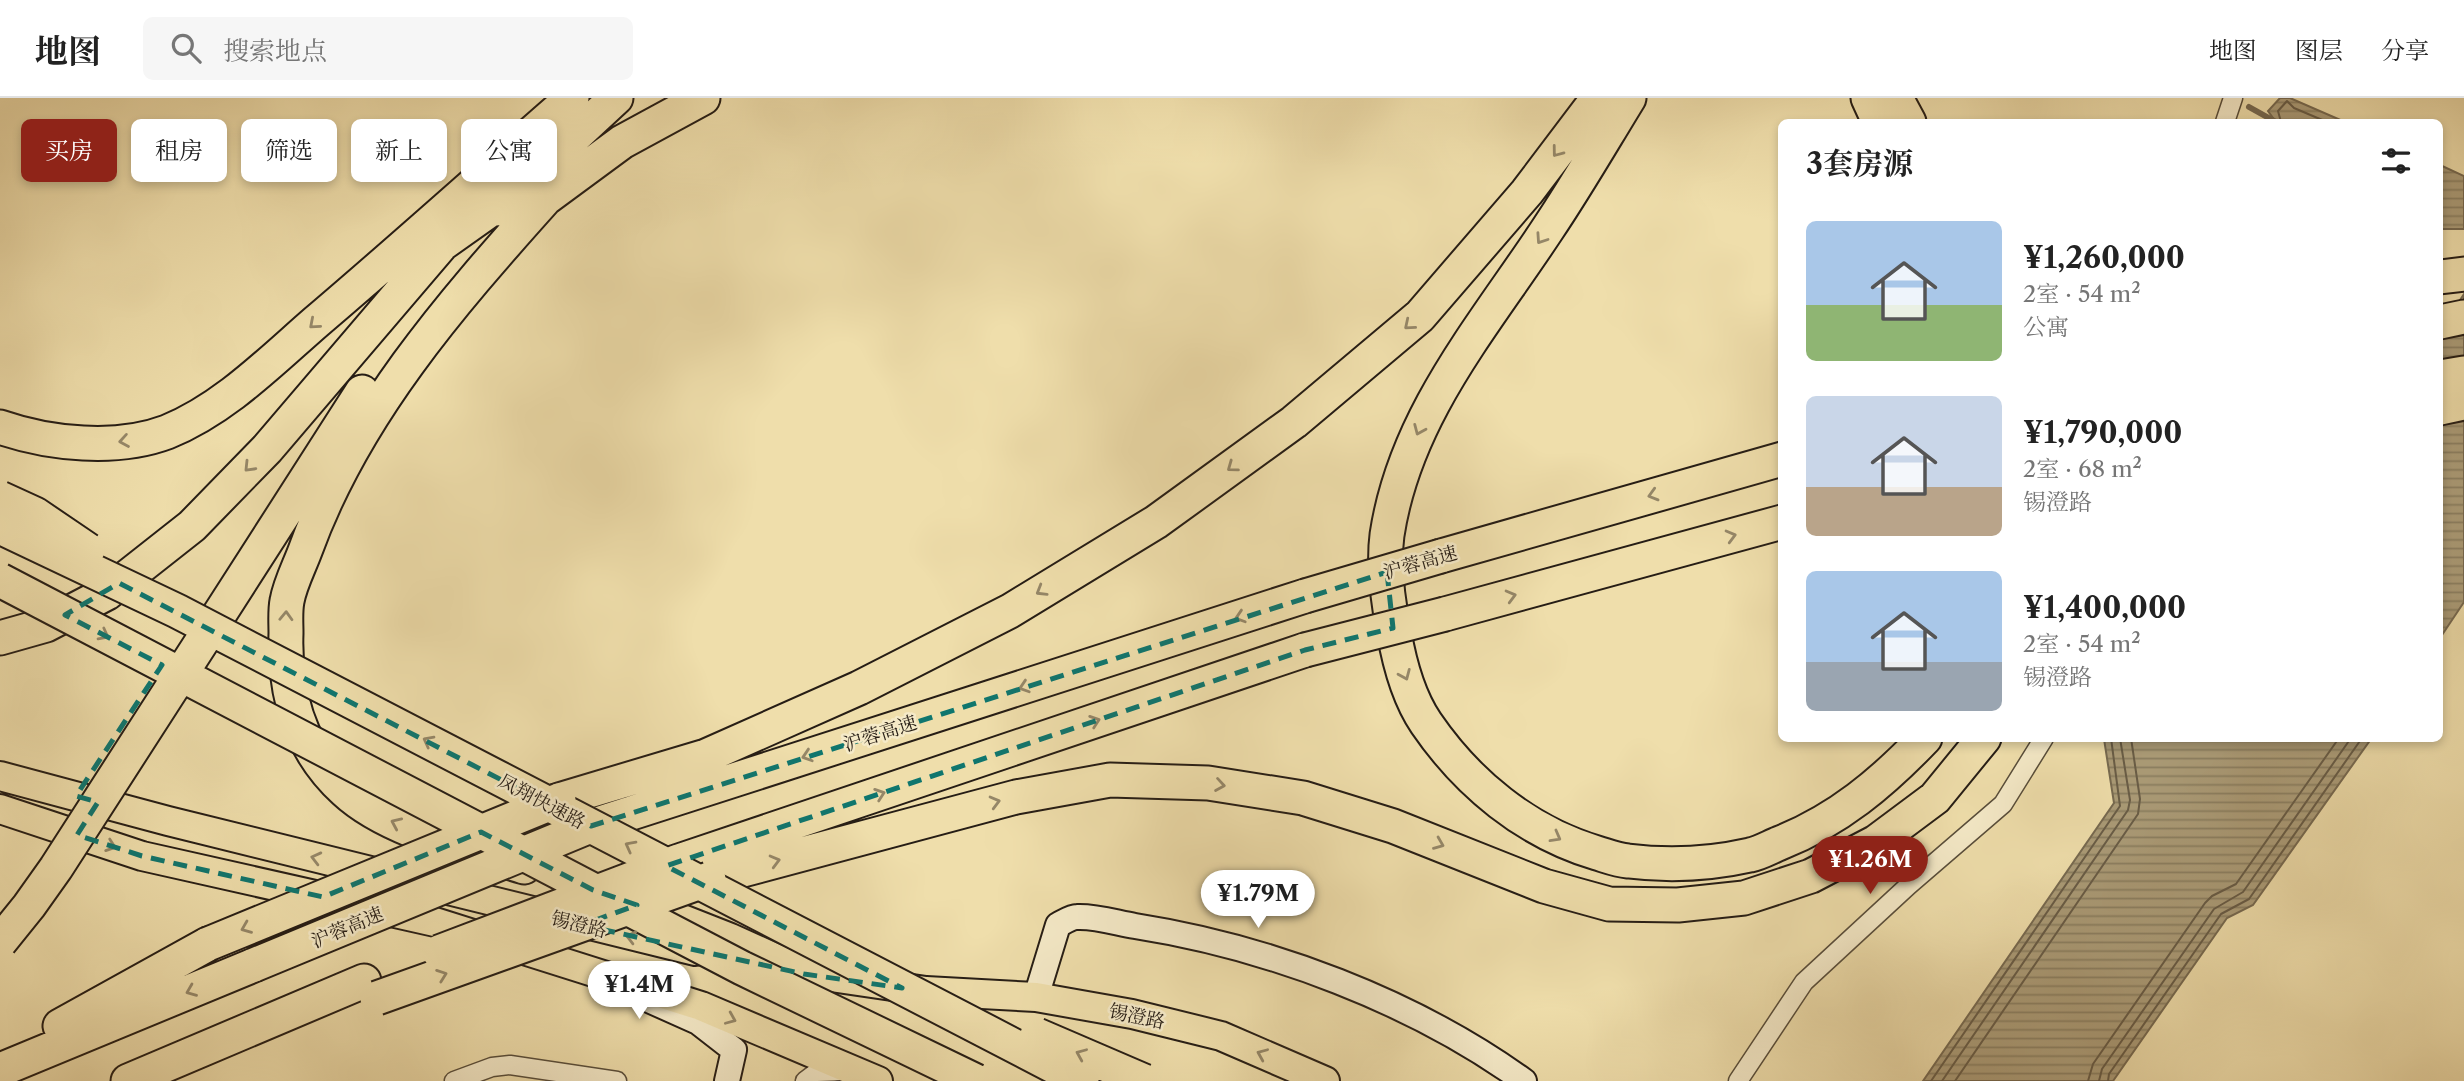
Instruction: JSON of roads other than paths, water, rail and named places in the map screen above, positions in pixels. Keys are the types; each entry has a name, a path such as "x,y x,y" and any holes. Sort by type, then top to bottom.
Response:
{"highway":[{"path":"0,427 28,437 102,444 165,432 205,413 239,388 366,280 572,98"},
{"path":"0,910 192,621 373,363 442,244 511,195 617,98"},
{"path":"704,98 622,142 545,199 479,272 419,346 373,363 324,433 319,511 286,601 285,667 290,701 303,733 319,760 344,791 376,814 411,830 649,909 729,940 804,974"},
{"path":"0,1059 208,944 559,800 706,756 859,688 1010,611 1156,522 1294,422 1420,316 1527,192 1598,98"},
{"path":"1629,98 1548,229 1452,369 1422,423 1399,478 1387,538 1388,604 1400,664 1424,720 1463,770 1510,811 1567,844 1625,861 1690,864 1752,855 1811,831 1855,803 1893,772 1921,742"},
{"path":"1868,98 1878,119"},
{"path":"1896,98 1907,119"},
{"path":"2443,277 2464,274"},
{"path":"2443,321 2464,317"},
{"path":"2443,376 2464,373"},
{"path":"2443,407 2464,403"},
{"path":"0,638 46,625 107,593 192,526 267,449 324,433"},
{"name":"沪蓉高速","path":"0,1070 588,827 1305,596 1774,461"},
{"path":"0,498 35,514 192,621"},
{"path":"154,1081 676,862 1306,650 1778,523"},
{"name":"凤翔快速路","path":"0,527 192,621 1082,1081"},
{"path":"0,580 742,968 944,1081"},
{"path":"0,942 56,867 192,621"},
{"path":"128,1081 371,989 709,879 1016,797 1110,780 1208,783 1303,798 1393,826 1544,886 1608,904 1678,905 1744,898 1811,876 1876,842 1935,798 1981,742"},
{"path":"786,928 1144,1081"},
{"path":"742,968 976,1081"}],"main road":[{"name":"锡澄路","path":"0,776 168,821 636,938 804,974 926,991 1036,997 1132,1014 1221,1036 1325,1081"},
{"name":"锡澄路","path":"0,809 142,856 435,922 702,1006 878,1081"},
{"path":"1036,997 1058,925 1075,916 1148,928 1244,949 1342,984 1433,1024 1524,1081"},
{"path":"557,961 698,1022 734,1050 744,1081"},
{"path":"727,1081 734,1050"}],"street":[{"path":"2226,119 2233,98"},
{"path":"1738,1081 1804,982 1909,885 2003,804 2042,742"},
{"path":"454,1081 492,1067 510,1065 617,1081"},
{"path":"805,1081 817,1072 852,1070"}],"water":[{"path":"2280,98 2290,98 2338,119 2274,119 2268,111"},
{"path":"2443,166 2464,176 2464,229 2443,229"},
{"path":"2464,294 2464,602 2443,634 2443,326"},
{"path":"2104,742 2369,742 2253,905 2227,918 2113,1081 1923,1081 2114,803"}],"waterway":[{"path":"2249,107 2271,119"}]}
